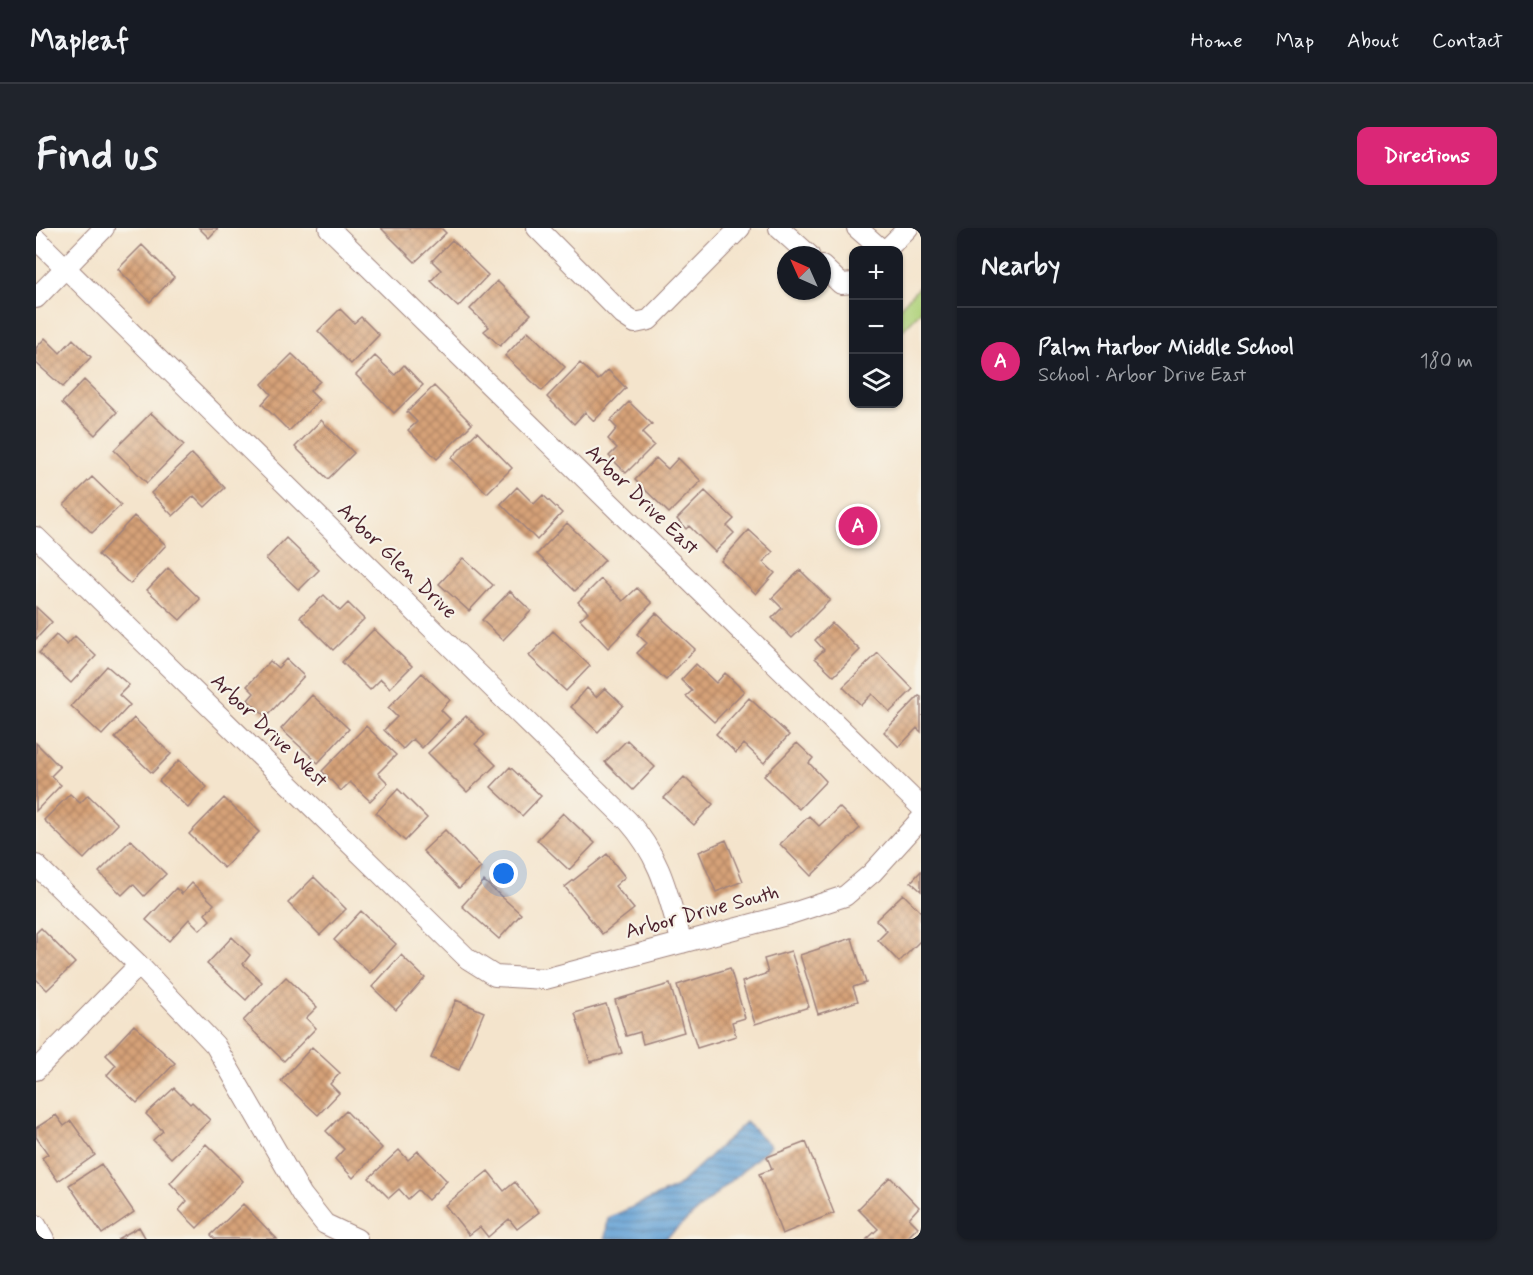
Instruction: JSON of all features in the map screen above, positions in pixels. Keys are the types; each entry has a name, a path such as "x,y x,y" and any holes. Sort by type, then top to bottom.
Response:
{"street":[{"path":"36,298 104,228"},
{"name":"Arbor Drive East","path":"329,228 921,807"},
{"path":"537,228 623,315 635,323 649,320 741,228"},
{"path":"779,228 799,246"},
{"path":"857,228 879,246"},
{"path":"888,246 908,228"},
{"name":"Arbor Glen Drive","path":"36,239 628,821 643,838 658,864 682,943"},
{"path":"831,274 842,284 849,283"},
{"name":"Arbor Drive West","path":"36,537 468,960"},
{"name":"Arbor Drive South","path":"468,960 495,976 545,979 790,914 844,896 872,873 921,819"},
{"path":"36,865 139,965 215,1045 302,1195 325,1224 357,1239"},
{"path":"36,1071 139,965"},
{"path":"36,1225 44,1239"}],"green space":[{"path":"921,285 921,311 903,330 903,304"}],"water":[{"path":"746,1122 771,1146 665,1239 605,1239 608,1218 677,1187"}],"building":[{"path":"199,228 218,228 209,238"},
{"path":"381,228 441,228 446,233 415,262"},
{"path":"452,240 488,275 458,307 431,281 441,270 432,261"},
{"path":"142,245 174,277 150,302 118,269"},
{"path":"497,281 531,314 500,346 484,331 489,327 470,309"},
{"path":"340,309 354,323 361,317 379,335 351,364 318,331"},
{"path":"528,331 565,367 542,391 505,356"},
{"path":"45,338 60,353 73,339 91,357 63,387 36,363 36,348"},
{"path":"292,354 320,381 310,391 319,400 289,431 262,404 271,394 262,384"},
{"path":"375,356 395,375 404,365 423,385 394,413 356,375"},
{"path":"580,363 598,380 608,370 626,388 594,421 585,412 574,424 547,397"},
{"path":"84,380 117,412 95,435 62,403"},
{"path":"434,386 472,424 437,459 408,430 417,422 407,412"},
{"path":"629,402 652,424 642,433 654,445 626,473 609,456 617,448 608,439 617,428 610,421"},
{"path":"151,413 184,445 147,483 114,450"},
{"path":"321,420 354,453 328,479 295,447"},
{"path":"477,432 512,468 487,493 451,458"},
{"path":"192,454 225,488 205,507 194,496 173,516 151,493"},
{"path":"656,458 668,469 678,458 701,481 669,513 635,480"},
{"path":"92,477 121,505 92,533 64,505"},
{"path":"517,487 534,504 543,495 562,513 537,540 501,504"},
{"path":"705,491 734,519 727,526 734,533 715,552 689,526 686,529 677,519"},
{"path":"134,516 166,545 130,584 98,555"},
{"path":"567,523 605,560 575,591 537,554"},
{"path":"749,530 773,552 763,562 775,573 756,594 721,561"},
{"path":"286,538 319,570 299,590 266,559"},
{"path":"463,558 493,585 469,611 439,584"},
{"path":"168,568 200,599 180,620 147,590"},
{"path":"800,570 830,600 792,638 772,618 782,608 772,598"},
{"path":"601,579 623,601 637,588 652,603 608,648 580,619 588,612 578,602"},
{"path":"510,591 531,611 503,640 482,620"},
{"path":"324,595 340,611 348,603 364,619 333,650 300,617"},
{"path":"36,607 52,622 36,639"},
{"path":"656,613 695,649 666,680 637,653 647,643 637,634"},
{"path":"832,623 860,650 834,676 815,658 824,650 815,640"},
{"path":"374,629 412,666 390,688 381,679 370,690 342,662"},
{"path":"553,631 590,666 566,691 529,656"},
{"path":"56,635 67,645 75,636 96,656 71,683 39,653"},
{"path":"878,653 913,689 890,712 872,694 861,705 843,687"},
{"path":"286,659 304,676 266,717 248,700 254,693 247,686 270,661 278,668"},
{"path":"696,664 716,683 725,673 744,691 714,722 686,696 692,691 681,680"},
{"path":"107,666 129,685 119,695 130,705 102,735 71,706"},
{"path":"422,673 450,700 441,710 450,719 422,748 413,739 403,749 384,730 397,717 388,708"},
{"path":"587,688 596,697 605,688 623,705 598,732 571,707"},
{"path":"312,695 349,729 318,763 281,729"},
{"path":"919,696 921,697 921,732 917,728 899,747 884,732"},
{"path":"749,698 789,735 764,763 744,744 736,753 716,734"},
{"path":"466,716 485,735 475,744 496,765 467,792 428,753"},
{"path":"134,718 171,754 152,773 115,738"},
{"path":"366,726 396,755 378,773 388,783 370,801 350,782 341,791 322,771"},
{"path":"627,740 655,767 633,790 605,762"},
{"path":"36,743 60,767 51,776 61,785 36,811"},
{"path":"797,743 813,758 809,763 826,781 799,809 764,776"},
{"path":"179,760 207,787 188,808 159,781"},
{"path":"510,767 541,796 522,816 491,787"},
{"path":"684,777 713,804 694,825 664,798"},
{"path":"398,789 427,818 405,841 376,813"},
{"path":"70,794 80,803 88,795 118,824 84,859 44,820"},
{"path":"224,798 259,832 224,868 189,834"},
{"path":"839,807 860,828 811,876 780,844 809,816 819,826"},
{"path":"563,813 595,843 569,870 537,840"},
{"path":"445,830 481,868 459,888 423,851"},
{"path":"131,840 166,874 144,896 133,884 122,895 99,872"},
{"path":"726,840 743,881 716,892 699,852"},
{"path":"607,854 625,877 615,886 634,909 602,934 565,887"},
{"path":"921,871 921,891 911,882"},
{"path":"314,877 346,909 320,935 288,903"},
{"path":"484,881 521,914 499,939 462,906"},
{"path":"192,883 214,904 205,914 210,920 200,930 189,919 169,941 146,920 176,888 182,894"},
{"path":"903,894 921,912 921,940 899,962 878,940 887,931 876,920"},
{"path":"361,911 396,944 370,973 334,940"},
{"path":"41,928 75,963 47,990 36,979 36,933"},
{"path":"232,937 250,955 243,964 262,982 246,1000 207,964"},
{"path":"852,938 866,983 853,987 858,1001 818,1014 800,955"},
{"path":"791,951 809,1007 755,1024 742,982 768,973 764,959"},
{"path":"401,955 425,978 396,1010 372,987"},
{"path":"730,968 745,1018 732,1022 736,1036 697,1048 677,985"},
{"path":"286,977 317,1007 306,1018 316,1028 284,1061 243,1021"},
{"path":"670,984 684,1032 643,1044 640,1032 626,1036 615,1000"},
{"path":"456,1000 484,1012 459,1070 431,1058"},
{"path":"606,1004 622,1053 590,1062 575,1013"},
{"path":"134,1025 175,1063 137,1103 107,1075 116,1065 106,1055"},
{"path":"312,1047 340,1073 330,1084 339,1093 318,1115 281,1081"},
{"path":"174,1088 210,1120 171,1158 153,1140 163,1131 146,1114"},
{"path":"346,1111 382,1148 353,1178 335,1159 344,1149 326,1131"},
{"path":"56,1115 64,1126 71,1121 95,1155 58,1181 42,1158 48,1154 36,1137 36,1128"},
{"path":"806,1142 834,1213 782,1234 759,1174 772,1169 767,1157"},
{"path":"206,1144 243,1181 197,1228 179,1210 187,1201 170,1183"},
{"path":"399,1150 408,1160 418,1151 447,1181 428,1200 418,1190 408,1199 399,1189 389,1198 369,1178"},
{"path":"101,1164 134,1212 102,1234 69,1185"},
{"path":"488,1171 504,1191 515,1182 539,1212 517,1229 509,1219 488,1237 480,1227 469,1235 445,1205"},
{"path":"890,1177 919,1207 909,1218 918,1227 906,1239 867,1239 878,1229 858,1209"},
{"path":"243,1204 277,1239 215,1239 211,1235"},
{"path":"139,1227 146,1239 117,1239"}],"place":[{"name":"Palm Harbor Middle School","path":"858,526"}]}
